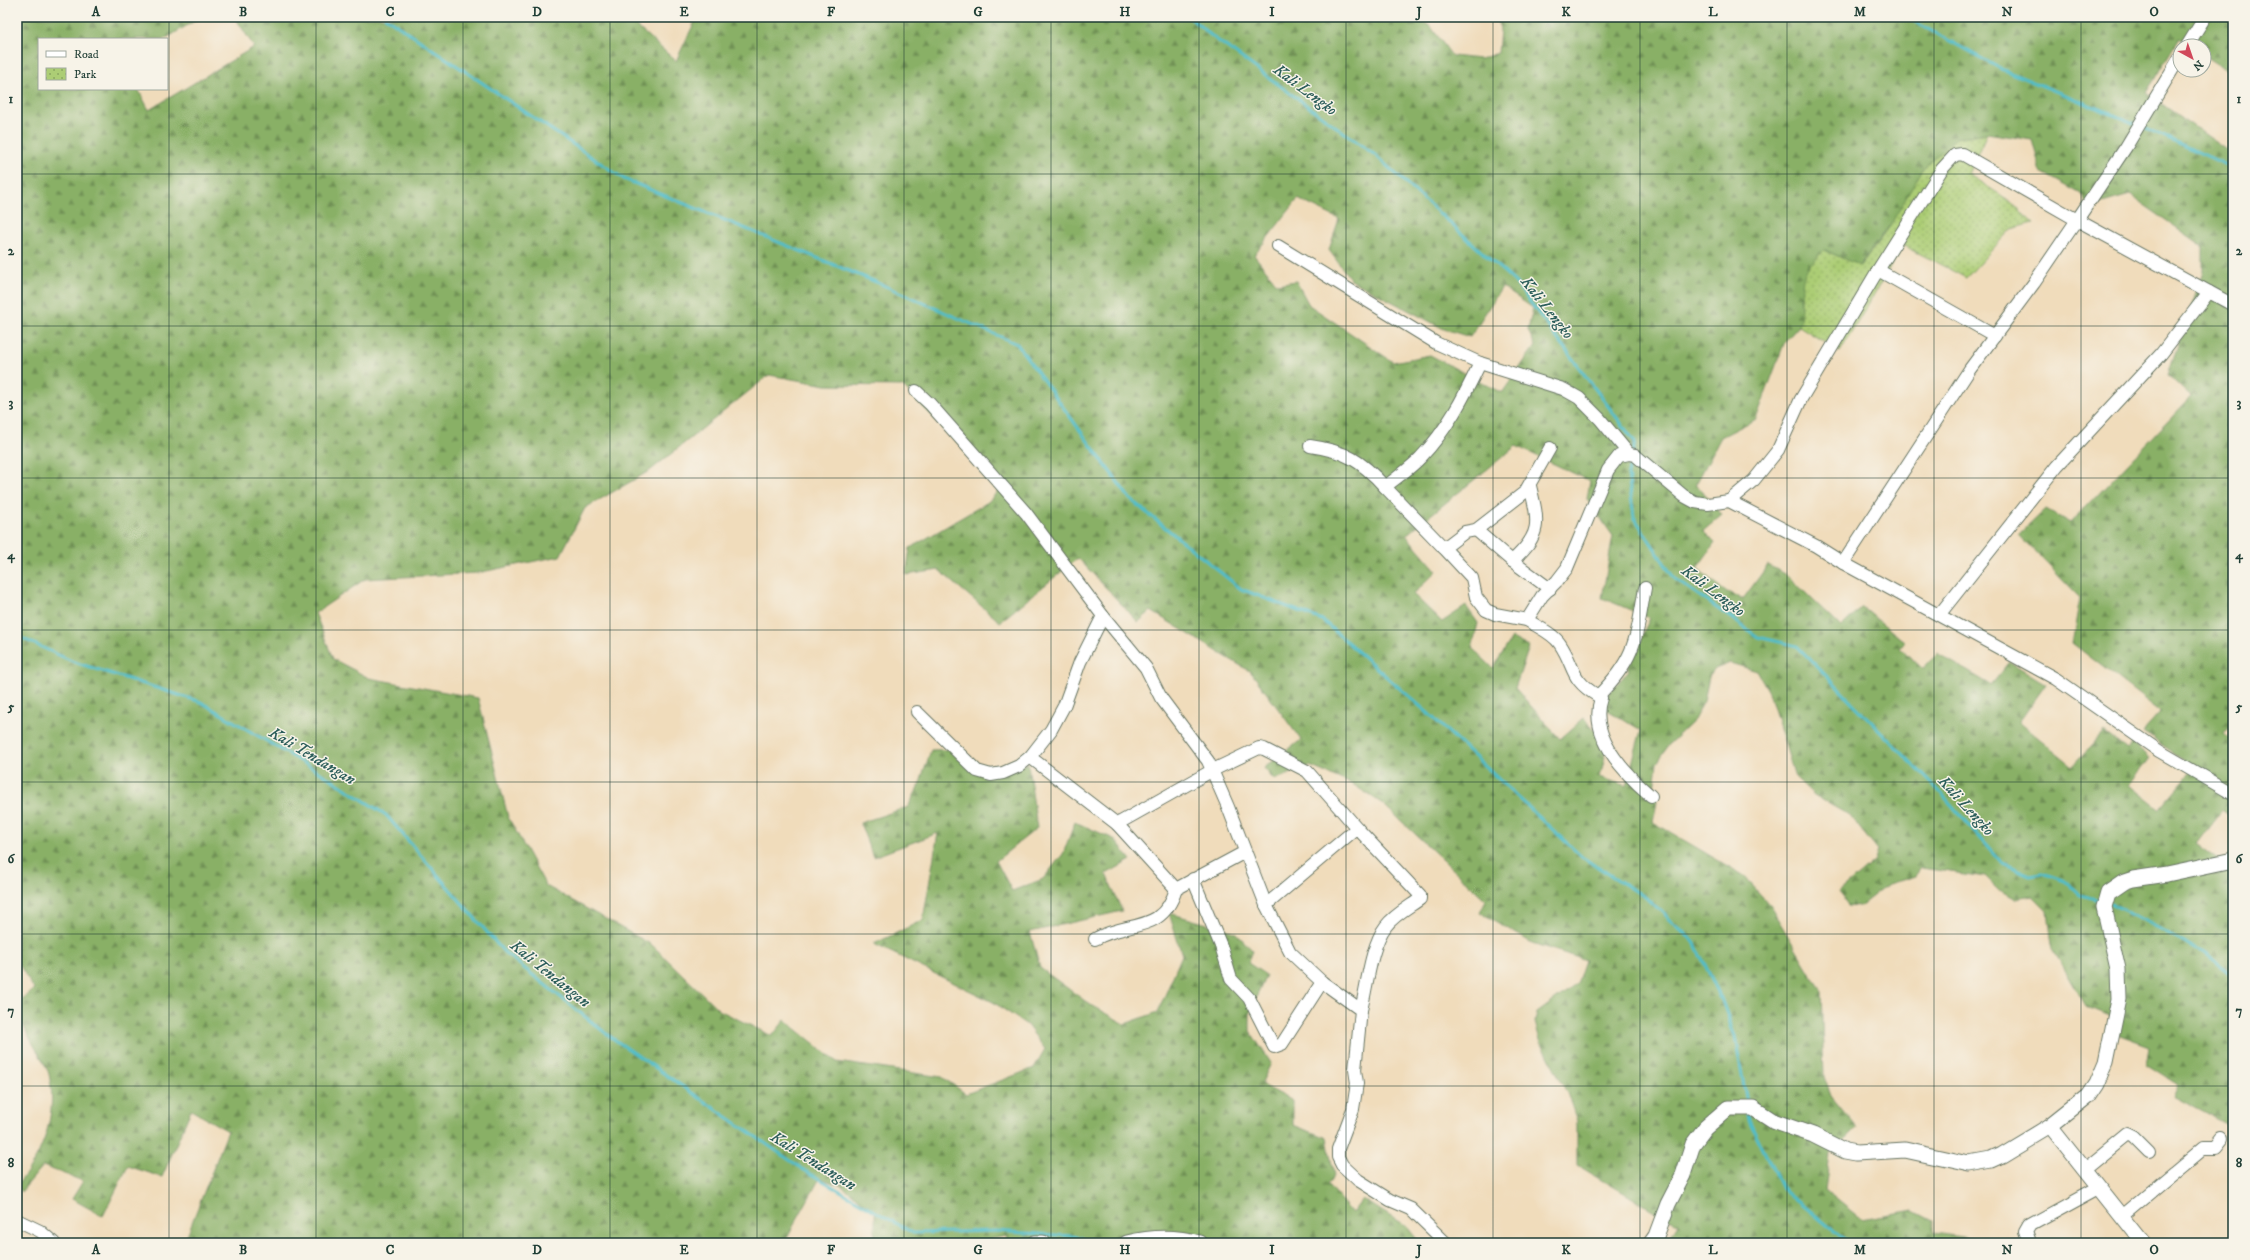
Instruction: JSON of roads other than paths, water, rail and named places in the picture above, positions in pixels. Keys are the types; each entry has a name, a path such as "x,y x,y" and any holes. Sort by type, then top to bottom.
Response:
{"street":[{"path":"2192,38 2205,17"},
{"path":"1843,563 1970,369 2077,220 2126,147 2150,104 2172,70"},
{"path":"1278,246 1436,343 1480,363 1563,389 1579,398 1600,419 1631,455 1684,496 1695,502 1708,504 1729,501 1754,480 1778,450 1801,399 1878,270 1942,169 1959,153 2077,220 2233,305"},
{"path":"1878,270 1995,336"},
{"path":"1939,615 2057,466 2156,359 2209,292"},
{"path":"1385,487 1420,459 1440,436 1458,408 1480,363"},
{"path":"916,391 930,404 1026,513 1103,616 1146,668 1161,698 1213,770 1266,905 1290,952 1305,968 1322,982 1361,1010"},
{"path":"1310,446 1334,450 1352,457 1372,473 1472,578 1476,597 1486,610 1494,614 1527,620 1559,643 1577,680 1583,688 1601,698 1598,714 1601,731 1610,750 1619,764 1650,796"},
{"path":"1444,548 1466,532 1476,530 1530,486 1550,448"},
{"path":"1527,620 1542,596 1557,581 1574,554 1608,470 1619,456 1631,455"},
{"path":"1512,561 1530,542 1536,528 1536,509 1530,486"},
{"path":"1729,501 1816,546 1843,563 2056,679 2159,751 2233,794"},
{"path":"1476,530 1512,561 1550,589"},
{"path":"1598,696 1624,666 1634,647 1640,625 1644,588"},
{"path":"917,712 977,771 991,775 1003,773 1019,766 1030,757 1051,730 1064,706 1080,662 1103,616"},
{"path":"1117,824 1213,770 1256,749 1264,749 1307,771 1421,897 1388,924 1383,930 1374,956 1361,1010 1355,1070 1357,1083 1352,1109 1338,1149 1338,1157 1342,1165 1358,1180 1390,1200 1411,1209 1446,1243"},
{"path":"1030,757 1117,824 1176,889"},
{"path":"1266,905 1357,828"},
{"path":"1095,939 1111,931 1142,926 1157,919 1168,908 1176,889 1192,879 1245,852"},
{"path":"1651,1243 1656,1236 1668,1204 1683,1175 1693,1144 1705,1128 1728,1108 1746,1109 1773,1121 1813,1135 1845,1151 1862,1153 1905,1150 1969,1164 1991,1160 2002,1155 2050,1126 2089,1095 2100,1076 2111,1043 2120,999 2118,969 2106,900 2124,882 2133,878 2167,874 2233,860"},
{"path":"1192,879 1221,946 1231,979 1249,998 1274,1047 1282,1044 1322,982"},
{"path":"2050,1126 2098,1188 2144,1243"},
{"path":"2084,1170 2128,1134 2134,1137 2149,1152"},
{"path":"2122,1217 2202,1150 2214,1150 2221,1141"},
{"path":"2030,1243 2026,1232 2030,1225 2098,1188"},
{"path":"17,1220 40,1231 54,1243"},
{"path":"1127,1243 1145,1238 1171,1237 1199,1243"},
{"path":"1035,1243 1043,1243"}],"waterway":[{"path":"385,17 624,179 876,282 1017,344 1130,499 1241,589 1322,620 1429,714 1582,857 1648,899 1694,942 1721,998 1735,1036 1747,1103"},
{"name":"Kali Lengko","path":"1189,17 1213,37 1375,155 1515,282 1635,442 1633,452"},
{"path":"1906,17 2001,69 2136,124"},
{"path":"2141,126 2233,168"},
{"name":"Kali Lengko","path":"1631,458 1628,474 1634,517 1674,578 1758,637 1797,646 1942,794 2002,863 2030,875 2042,873 2065,881 2080,895 2101,900"},
{"name":"Kali Tendangan","path":"17,636 74,662 201,702 334,781 386,815 504,952 608,1035 804,1170 913,1233 995,1231 1072,1236 1108,1243"},
{"name":"Kali Lengko","path":"2111,903 2205,953 2233,975"},
{"path":"1748,1113 1749,1120 1782,1188 1849,1243"}]}
